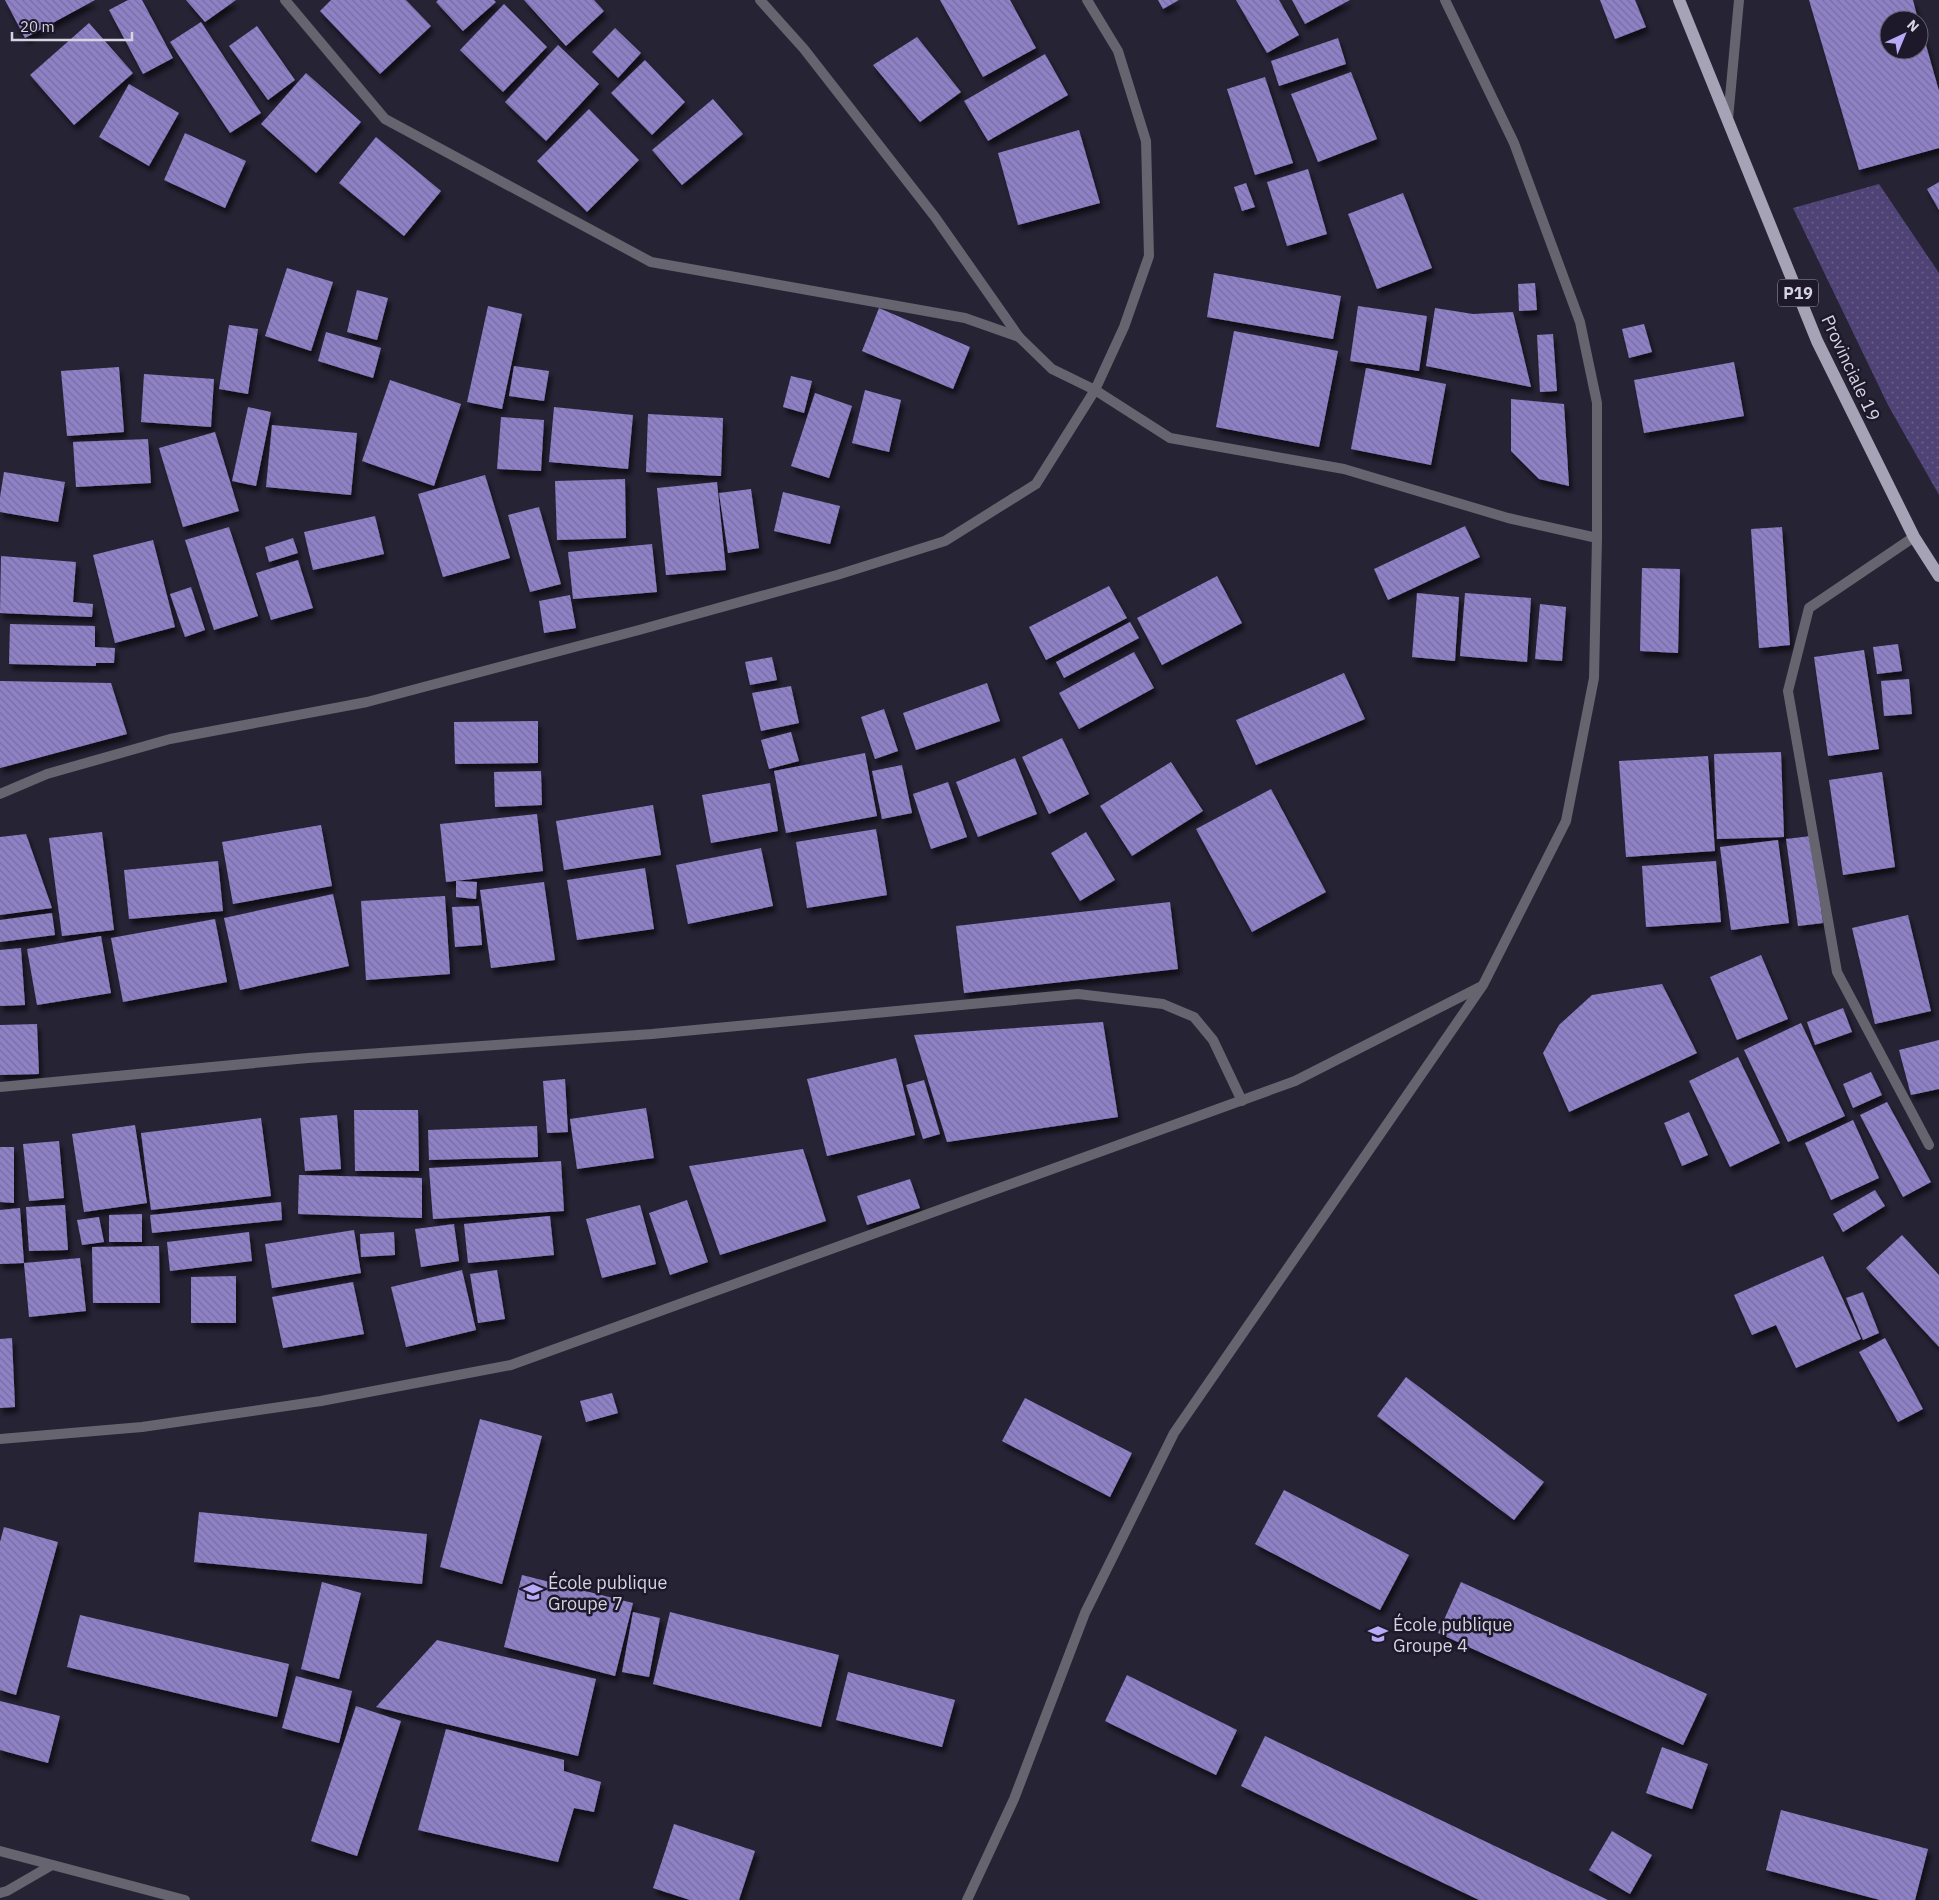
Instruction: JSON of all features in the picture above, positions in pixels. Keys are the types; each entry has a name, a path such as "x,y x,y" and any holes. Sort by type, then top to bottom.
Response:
{"main road":[{"name":"Provinciale 19","path":"1679,0 1817,341 1914,537 1939,576"}],"street":[{"path":"285,0 385,119 651,262 965,318 1019,337"},
{"path":"760,0 804,50 935,217 1019,337 1052,369 1095,390 1170,438 1344,469 1508,518 1597,538"},
{"path":"0,794 47,774 170,739 377,699 827,578 944,542 1036,484 1095,390 1124,327 1149,256 1146,141 1118,51 1087,0"},
{"path":"967,1900 1014,1800 1085,1613 1174,1433 1483,985 1566,821 1594,678 1597,403 1580,322 1514,143 1445,0"},
{"path":"1728,119 1739,0"},
{"path":"1914,537 1809,608 1788,692 1837,972 1929,1145"},
{"path":"0,1439 142,1427 321,1402 511,1365 1242,1101 1295,1080 1483,985"},
{"path":"0,1087 308,1058 652,1034 1078,994 1163,1004 1194,1017 1213,1040 1242,1101"},
{"path":"0,1851 185,1900"},
{"path":"0,1893 7,1892 52,1865"}],"shaded area":[{"path":"1879,184 1939,273 1939,495 1888,405 1793,208"}],"building":[{"path":"5,0 95,0 25,38"},
{"path":"128,0 142,0 173,58 143,74 109,10"},
{"path":"186,0 236,0 205,22"},
{"path":"331,0 406,0 431,26 380,74 320,11"},
{"path":"438,0 494,0 496,2 463,31 436,2"},
{"path":"524,0 594,0 604,11 566,46"},
{"path":"940,0 1010,0 1036,48 983,77"},
{"path":"1158,0 1179,0 1163,9"},
{"path":"1236,0 1279,0 1299,35 1267,53"},
{"path":"1292,0 1350,0 1305,24"},
{"path":"1600,0 1635,0 1646,27 1615,39"},
{"path":"1809,0 1913,0 1916,10 1879,10 1879,60 1929,60 1929,56 1939,91 1939,148 1859,170"},
{"path":"504,4 547,47 503,92 460,50"},
{"path":"201,22 261,113 230,133 170,42"},
{"path":"89,23 133,73 74,125 30,75"},
{"path":"257,26 295,80 268,100 229,46"},
{"path":"615,28 641,53 618,78 592,52"},
{"path":"917,37 961,92 920,122 873,65"},
{"path":"1338,38 1346,64 1279,86 1271,61"},
{"path":"558,45 599,84 546,141 505,102"},
{"path":"1045,54 1068,95 988,141 964,101"},
{"path":"645,60 685,102 652,135 611,93"},
{"path":"1351,72 1377,139 1318,162 1291,94"},
{"path":"306,73 361,122 316,173 261,124"},
{"path":"1265,77 1293,163 1255,175 1227,89"},
{"path":"129,84 179,113 149,166 99,137"},
{"path":"713,99 743,134 682,185 652,150"},
{"path":"589,109 639,160 587,212 537,161"},
{"path":"1079,130 1100,203 1018,225 998,153"},
{"path":"185,133 246,161 225,208 164,180"},
{"path":"376,137 441,191 404,236 339,183"},
{"path":"1308,169 1327,234 1287,246 1267,182"},
{"path":"1939,182 1939,210 1927,189"},
{"path":"1246,183 1255,207 1242,211 1234,187"},
{"path":"1403,193 1432,268 1377,289 1348,214"},
{"path":"287,268 333,282 311,351 265,336"},
{"path":"1214,273 1341,296 1333,339 1207,317"},
{"path":"1535,283 1537,310 1519,311 1518,284"},
{"path":"357,290 388,298 377,340 347,332"},
{"path":"488,306 522,314 502,409 467,402"},
{"path":"1358,306 1427,316 1419,371 1350,361"},
{"path":"879,308 970,347 953,389 862,351"},
{"path":"1435,308 1473,314 1513,312 1531,387 1426,366"},
{"path":"1644,324 1652,352 1629,358 1622,329"},
{"path":"229,325 258,329 248,394 219,389"},
{"path":"1234,331 1338,351 1319,447 1216,427"},
{"path":"326,332 381,348 373,378 318,361"},
{"path":"1553,334 1557,391 1540,392 1537,335"},
{"path":"1734,362 1744,416 1644,433 1634,380"},
{"path":"514,366 549,371 544,401 509,396"},
{"path":"119,367 124,432 67,436 61,371"},
{"path":"1366,368 1446,384 1431,465 1351,449"},
{"path":"144,374 214,379 211,427 141,422"},
{"path":"791,376 812,381 804,413 783,407"},
{"path":"390,380 461,404 434,486 362,461"},
{"path":"865,390 901,400 889,452 852,443"},
{"path":"815,393 852,406 829,478 791,466"},
{"path":"1511,399 1564,404 1569,486 1539,479 1511,451"},
{"path":"248,407 271,412 256,486 232,481"},
{"path":"554,407 633,415 628,469 549,462"},
{"path":"648,414 723,418 721,476 646,472"},
{"path":"501,417 544,420 541,471 497,469"},
{"path":"272,425 357,433 351,495 266,487"},
{"path":"215,432 239,511 183,527 159,448"},
{"path":"148,439 151,483 76,487 73,442"},
{"path":"4,472 65,482 58,522 0,512"},
{"path":"485,475 510,558 443,577 418,494"},
{"path":"625,479 626,538 557,540 555,481"},
{"path":"717,482 726,570 666,575 657,488"},
{"path":"751,489 759,548 728,553 719,493"},
{"path":"783,492 840,506 830,544 774,531"},
{"path":"539,507 561,584 530,592 508,515"},
{"path":"375,516 384,554 313,570 304,532"},
{"path":"1465,526 1480,557 1388,600 1374,569"},
{"path":"229,527 258,616 214,630 185,540"},
{"path":"1782,527 1790,645 1759,648 1751,529"},
{"path":"293,538 298,553 269,562 265,547"},
{"path":"153,540 175,627 115,643 93,555"},
{"path":"652,544 657,592 573,599 568,552"},
{"path":"1,556 76,562 73,602 93,604 92,617 0,613"},
{"path":"298,560 313,608 271,620 256,573"},
{"path":"1642,568 1680,569 1678,653 1640,651"},
{"path":"1217,576 1242,623 1162,665 1137,618"},
{"path":"1109,586 1127,618 1046,660 1029,627"},
{"path":"191,587 205,630 185,637 170,594"},
{"path":"1417,593 1459,597 1455,661 1412,657"},
{"path":"1465,593 1531,598 1527,662 1460,656"},
{"path":"570,595 576,628 544,633 539,601"},
{"path":"1540,604 1566,607 1562,661 1535,659"},
{"path":"1130,622 1139,638 1064,678 1056,662"},
{"path":"10,624 95,626 95,647 115,648 114,663 96,663 96,666 9,664"},
{"path":"1898,644 1902,671 1877,674 1873,647"},
{"path":"1864,650 1879,749 1828,756 1814,657"},
{"path":"1134,652 1154,688 1079,729 1059,693"},
{"path":"772,657 777,680 750,685 745,662"},
{"path":"1344,673 1365,719 1256,765 1236,720"},
{"path":"1909,679 1912,714 1884,716 1881,681"},
{"path":"0,681 111,683 127,734 0,768"},
{"path":"987,683 1000,721 916,750 903,713"},
{"path":"791,686 799,723 761,731 752,693"},
{"path":"884,709 898,751 875,759 861,717"},
{"path":"538,721 538,763 455,764 454,722"},
{"path":"791,732 799,761 769,769 761,740"},
{"path":"1062,738 1089,794 1049,814 1022,757"},
{"path":"1781,752 1784,837 1717,839 1714,754"},
{"path":"865,753 877,816 786,833 774,771"},
{"path":"1708,756 1715,851 1626,857 1619,761"},
{"path":"1015,758 1037,814 978,837 956,782"},
{"path":"1171,762 1203,811 1132,856 1100,806"},
{"path":"902,765 912,813 882,819 872,771"},
{"path":"541,771 542,805 495,807 494,772"},
{"path":"1882,772 1895,867 1843,875 1829,780"},
{"path":"948,782 967,837 931,849 913,794"},
{"path":"770,783 778,831 711,843 702,795"},
{"path":"1271,789 1326,892 1252,932 1196,829"},
{"path":"653,805 661,855 564,870 556,821"},
{"path":"537,814 543,871 446,882 440,824"},
{"path":"321,825 332,886 233,904 222,842"},
{"path":"876,829 887,895 807,908 796,842"},
{"path":"102,832 114,930 62,936 49,838"},
{"path":"1086,832 1115,880 1080,901 1051,853"},
{"path":"26,834 52,908 0,915 0,837"},
{"path":"1811,836 1823,923 1798,926 1786,839"},
{"path":"1778,840 1789,923 1731,930 1720,847"},
{"path":"761,848 773,906 688,924 676,865"},
{"path":"218,861 223,911 129,919 124,870"},
{"path":"1716,861 1721,922 1646,927 1642,866"},
{"path":"645,868 654,929 577,940 567,880"},
{"path":"456,881 477,882 476,899 456,897"},
{"path":"544,882 555,960 491,968 480,890"},
{"path":"333,894 349,966 240,990 224,918"},
{"path":"445,896 450,974 366,980 361,901"},
{"path":"1170,902 1178,969 964,993 956,926"},
{"path":"479,906 482,945 455,947 452,907"},
{"path":"52,913 55,935 0,942 0,920"},
{"path":"1908,915 1931,1011 1875,1024 1852,928"},
{"path":"215,919 227,982 123,1002 111,938"},
{"path":"101,936 111,993 37,1005 27,949"},
{"path":"21,948 25,1005 0,1006 0,950"},
{"path":"1761,955 1788,1019 1737,1040 1710,977"},
{"path":"1662,984 1697,1053 1569,1112 1543,1053 1559,1025 1592,995"},
{"path":"1843,1008 1852,1032 1815,1045 1807,1022"},
{"path":"1103,1022 1118,1117 947,1142 914,1035"},
{"path":"1801,1023 1845,1116 1788,1142 1744,1050"},
{"path":"37,1024 39,1074 0,1075 0,1025"},
{"path":"1939,1040 1939,1089 1911,1095 1899,1050"},
{"path":"1738,1057 1780,1143 1730,1167 1689,1081"},
{"path":"896,1058 915,1135 827,1156 807,1079"},
{"path":"1871,1072 1882,1095 1853,1108 1843,1084"},
{"path":"565,1079 568,1132 547,1133 543,1081"},
{"path":"924,1080 940,1134 923,1139 906,1085"},
{"path":"1887,1102 1931,1182 1903,1197 1860,1115"},
{"path":"646,1108 654,1158 577,1169 570,1119"},
{"path":"354,1110 418,1110 419,1171 355,1171"},
{"path":"1689,1112 1708,1155 1682,1166 1664,1123"},
{"path":"337,1115 341,1169 305,1171 300,1118"},
{"path":"261,1118 271,1196 151,1210 141,1133"},
{"path":"1853,1120 1879,1178 1831,1200 1805,1143"},
{"path":"135,1125 147,1203 84,1212 72,1134"},
{"path":"537,1126 538,1157 429,1160 428,1130"},
{"path":"59,1141 64,1198 29,1201 23,1144"},
{"path":"0,1147 14,1147 14,1203 0,1202"},
{"path":"803,1149 826,1221 720,1255 689,1166"},
{"path":"561,1161 564,1211 433,1219 429,1168"},
{"path":"299,1175 422,1178 422,1218 298,1214"},
{"path":"910,1179 920,1208 867,1225 857,1196"},
{"path":"1875,1190 1885,1206 1843,1232 1833,1214"},
{"path":"687,1200 708,1262 670,1275 649,1213"},
{"path":"281,1202 282,1220 152,1233 150,1215"},
{"path":"65,1205 68,1250 29,1251 26,1207"},
{"path":"640,1205 656,1264 602,1278 586,1219"},
{"path":"20,1208 24,1263 0,1264 0,1210"},
{"path":"142,1214 142,1242 109,1242 109,1215"},
{"path":"550,1216 554,1255 468,1263 464,1224"},
{"path":"99,1217 104,1242 82,1245 77,1220"},
{"path":"454,1224 459,1261 421,1267 415,1229"},
{"path":"354,1230 361,1273 272,1288 265,1244"},
{"path":"249,1232 252,1261 170,1271 167,1242"},
{"path":"394,1232 395,1255 361,1257 360,1234"},
{"path":"1902,1235 1939,1275 1939,1347 1866,1268"},
{"path":"159,1246 160,1303 93,1303 92,1247"},
{"path":"1823,1256 1861,1339 1796,1368 1776,1325 1752,1335 1734,1295"},
{"path":"80,1258 86,1311 29,1317 24,1263"},
{"path":"462,1270 476,1330 406,1347 391,1287"},
{"path":"497,1270 505,1319 478,1323 470,1274"},
{"path":"236,1276 236,1323 191,1323 191,1277"},
{"path":"353,1282 364,1334 283,1348 272,1297"},
{"path":"1863,1292 1879,1333 1863,1340 1846,1298"},
{"path":"12,1338 15,1407 0,1408 0,1339"},
{"path":"1885,1338 1923,1409 1898,1422 1859,1352"},
{"path":"1406,1377 1544,1482 1514,1520 1377,1416"},
{"path":"612,1393 618,1413 586,1422 580,1401"},
{"path":"1025,1398 1132,1453 1110,1497 1002,1441"},
{"path":"480,1419 542,1436 502,1584 440,1567"},
{"path":"1284,1490 1409,1555 1380,1610 1255,1544"},
{"path":"199,1512 427,1534 422,1584 194,1562"},
{"path":"4,1527 58,1542 16,1695 0,1690 0,1542"},
{"path":"522,1575 633,1603 615,1676 504,1647"},
{"path":"322,1582 361,1593 339,1679 301,1669"},
{"path":"1461,1582 1707,1694 1683,1745 1438,1633"},
{"path":"633,1612 660,1618 649,1677 622,1672"},
{"path":"670,1612 839,1655 821,1727 653,1684"},
{"path":"80,1615 289,1664 277,1717 67,1667"},
{"path":"437,1640 596,1679 578,1756 376,1707"},
{"path":"848,1672 955,1700 942,1747 836,1720"},
{"path":"1127,1675 1237,1730 1216,1775 1105,1721"},
{"path":"296,1676 352,1691 339,1743 282,1728"},
{"path":"0,1701 60,1716 48,1763 0,1750"},
{"path":"356,1706 401,1721 357,1856 311,1841"},
{"path":"446,1729 564,1760 564,1771 601,1782 594,1812 574,1808 558,1862 418,1830"},
{"path":"1265,1736 1608,1900 1479,1900 1241,1786"},
{"path":"1662,1747 1708,1764 1692,1809 1646,1793"},
{"path":"1781,1810 1928,1849 1915,1900 1880,1900 1766,1870"},
{"path":"674,1824 755,1851 739,1900 690,1900 653,1888"},
{"path":"1612,1831 1652,1855 1630,1894 1589,1870"}],"place":[{"name":"École publique Groupe 7","path":"533,1592"},
{"name":"École publique Groupe 4","path":"1378,1634"}]}
